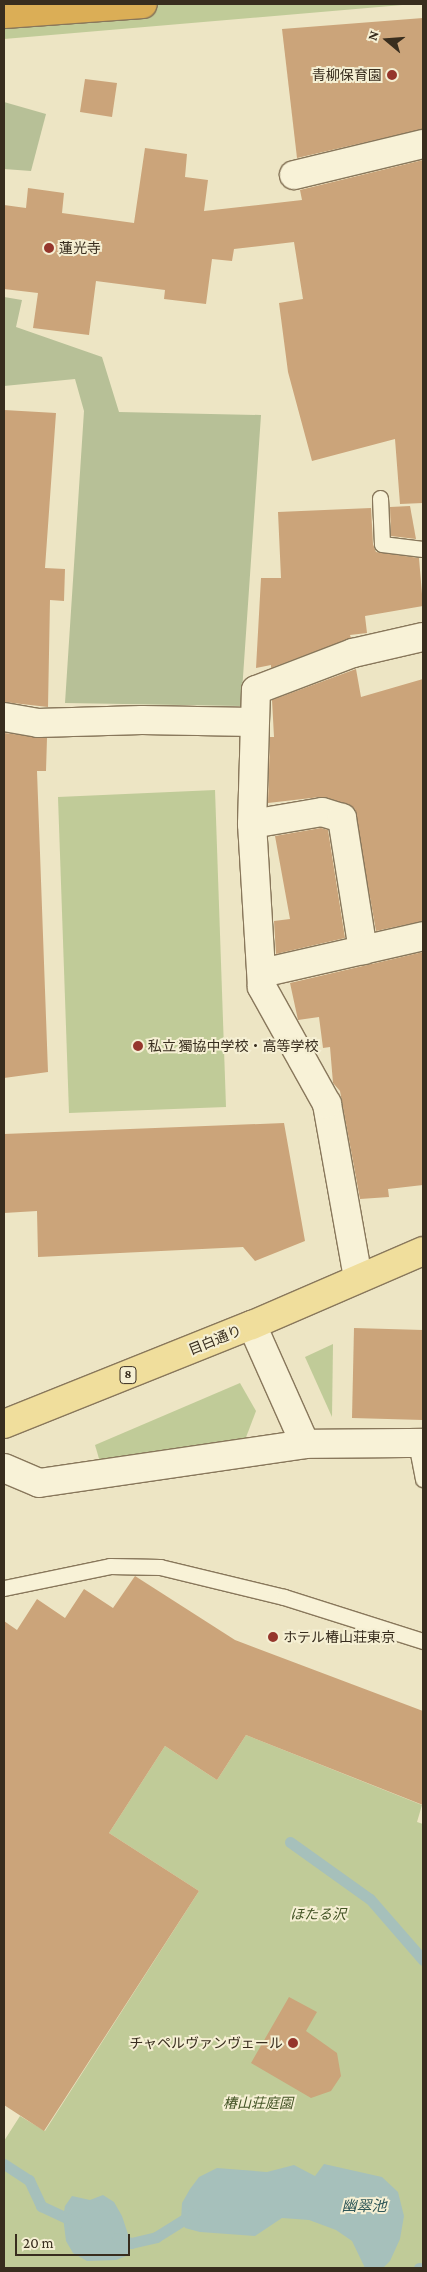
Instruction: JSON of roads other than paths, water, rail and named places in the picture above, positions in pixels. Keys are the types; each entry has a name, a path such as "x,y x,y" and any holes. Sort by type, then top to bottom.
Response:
{"highway":[{"path":"4,14 143,4"}],"main road":[{"name":"目白通り","path":"4,1424 252,1325 423,1251"}],"street":[{"path":"294,176 423,144"},
{"path":"358,1278 345,1220 326,1104 262,986 252,824 253,722 256,690 352,653 423,637"},
{"path":"4,717 38,723 142,720 253,722"},
{"path":"252,824 322,812 342,818 363,950"},
{"path":"262,973 423,936"},
{"path":"252,1325 305,1444"},
{"path":"4,1468 39,1483 305,1444 420,1443"}],"lane":[{"path":"380,498 382,544 423,549"},
{"path":"420,1443 423,1479"},
{"path":"4,1588 110,1566 160,1568 284,1598 423,1641"}],"water":[{"name":"幽翠池","path":"324,2164 382,2177 398,2192 404,2216 400,2239 390,2261 383,2268 365,2268 352,2241 336,2230 309,2220 282,2218 255,2236 200,2232 185,2228 181,2220 182,2203 190,2189 199,2177 217,2168 267,2172 294,2165 315,2176"},
{"path":"103,2195 114,2202 122,2216 131,2243 129,2255 116,2260 87,2261 73,2253 66,2241 63,2217 65,2206 72,2196 90,2200"}],"waterway":[{"path":"290,1842 370,1899 423,1960"},
{"path":"4,2164 29,2180 41,2206 77,2223"},
{"path":"117,2238 131,2243 156,2237 193,2214"}],"place":[{"name":"青柳保育園","path":"392,75"},
{"name":"蓮光寺","path":"49,248"},
{"name":"私立 獨協中学校・高等学校","path":"138,1046"},
{"name":"ホテル椿山荘東京","path":"273,1637"},
{"name":"チャペルヴァンヴェール","path":"293,2043"}],"park label":[{"name":"ほたる沢","path":"318,1914"},
{"name":"椿山荘庭園","path":"258,2103"}]}
